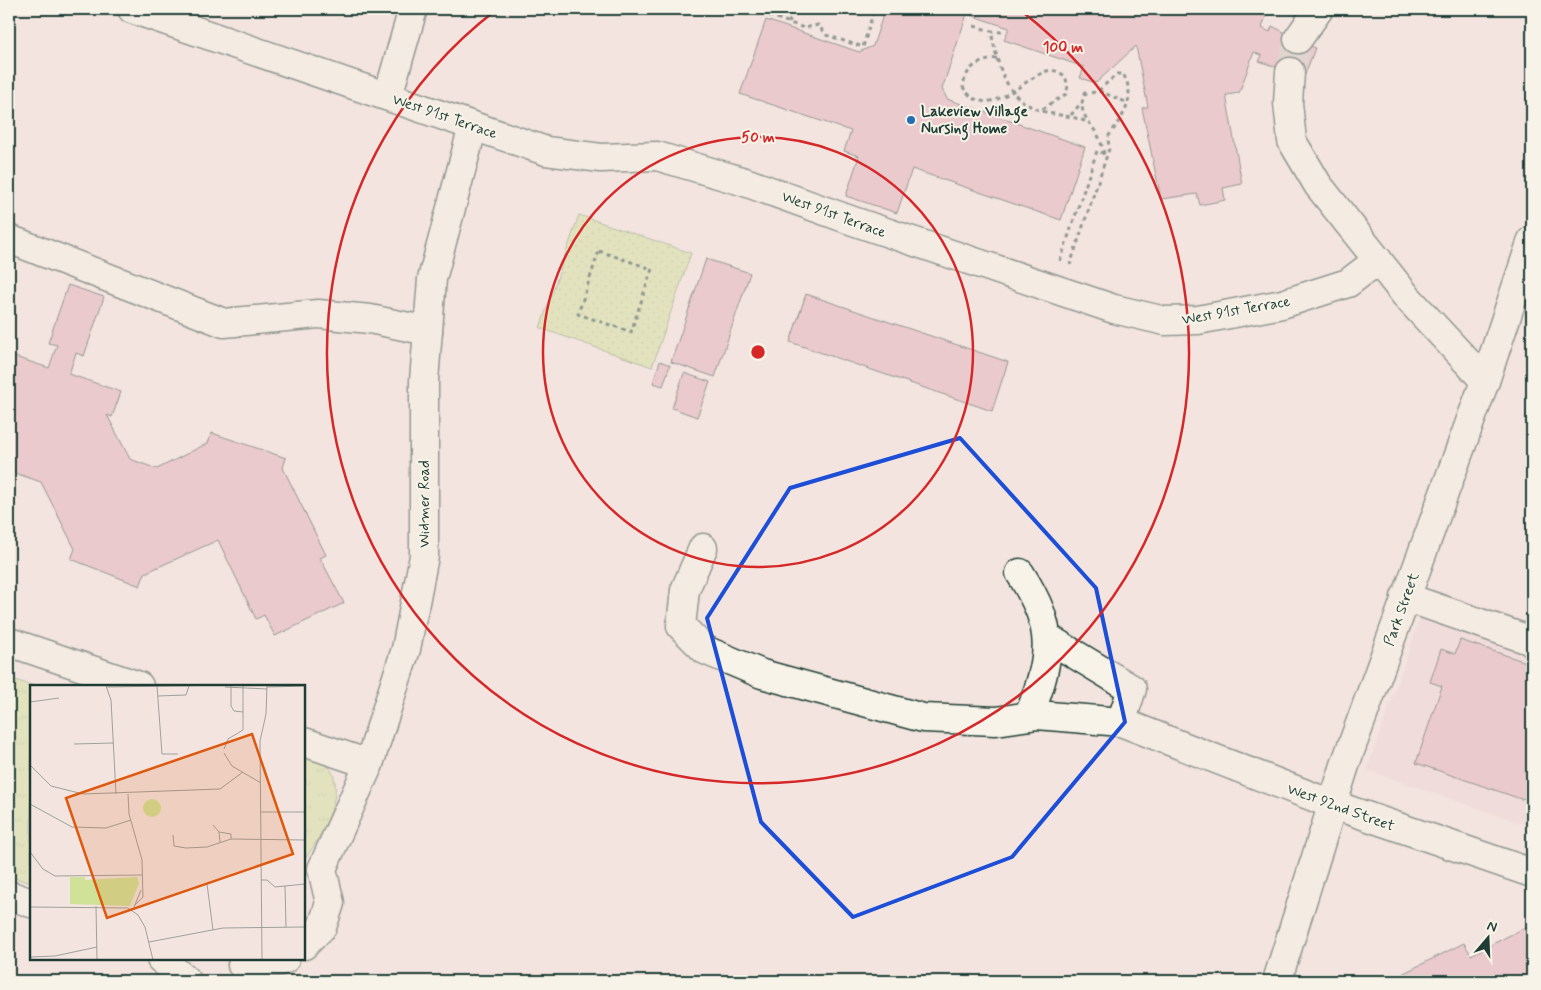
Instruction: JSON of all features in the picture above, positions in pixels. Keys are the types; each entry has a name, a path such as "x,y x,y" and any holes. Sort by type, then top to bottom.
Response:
{"street":[{"name":"West 91st Terrace","path":"132,9 546,151 601,158 657,156 745,182 853,221 1114,309 1165,321 1198,320 1282,304 1348,283 1378,260"},
{"path":"388,96 413,9"},
{"path":"1298,40 1319,9"},
{"path":"1290,72 1288,103 1292,141 1318,185 1407,297 1485,381"},
{"name":"Widmer Road","path":"305,943 322,927 330,903 313,873 369,764 406,649 424,556 424,381 432,279 472,126"},
{"path":"9,239 224,323 318,314 370,319 428,331"},
{"name":"Park Street","path":"1277,981 1346,762 1485,381 1532,240"},
{"name":"West 92nd Street","path":"703,548 685,590 681,626 705,650 762,674 923,718 996,721 1029,716 1084,718 1120,722 1334,805 1532,873"},
{"path":"1020,573 1037,601 1048,638 1042,682 1029,716"},
{"path":"1405,597 1532,641"},
{"path":"1048,638 1132,689 1120,722"},
{"path":"9,642 136,685"},
{"path":"305,742 369,764"},
{"path":"9,895 30,903"},
{"path":"162,960 187,981"},
{"path":"238,968 282,960"}],"path":[{"path":"789,23 794,9"},
{"path":"754,10 804,28 818,25 826,35 863,47 871,26 873,9"},
{"path":"974,26 1002,32"},
{"path":"991,31 1004,80 1012,93 1041,110 1071,115 1087,122 1096,132 1106,154"},
{"path":"997,58 971,66 964,77 963,87 968,96 979,101 998,99 1012,93 1048,71 1057,71 1065,76 1068,86 1066,94 1041,110"},
{"path":"1070,266 1109,149 1108,137 1119,124 1130,96 1127,80 1123,74 1117,74 1098,91 1084,95"},
{"path":"1071,115 1081,102 1085,88"},
{"path":"1098,91 1128,103"},
{"path":"1081,102 1087,122"},
{"path":"1059,263 1097,151 1106,154"},
{"path":"599,251 625,260 652,269 631,332 578,314 599,251"}],"highlighted area":[{"path":"960,438 1096,588 1125,722 1012,857 853,917 761,822 707,618 790,488"}],"shaded area":[{"path":"1431,588 1532,624 1532,827 1367,770"}],"green space":[{"path":"579,215 691,253 652,367 540,328"},
{"path":"9,678 31,685 30,883 9,876"},
{"path":"305,755 328,767 335,780 333,804 317,841 305,859"}],"building":[{"name":"Lakeview Village Nursing Home","path":"885,9 1268,9 1262,28 1270,32 1272,26 1315,48 1304,77 1259,61 1262,56 1254,52 1239,93 1226,95 1242,184 1223,188 1225,200 1200,205 1197,194 1161,199 1142,108 1148,107 1136,46 1096,83 1080,78 1084,67 1004,40 1009,28 967,14 942,89 947,99 1085,147 1061,220 912,169 897,213 846,196 859,156 844,151 851,131 740,94 766,20 859,52 873,46"},
{"path":"706,259 750,273 715,377 671,362"},
{"path":"68,285 104,297 84,356 76,353 69,374 121,392 112,417 107,415 130,459 157,469 208,443 212,433 286,458 283,468 326,555 320,558 344,603 275,636 264,615 256,619 218,540 145,573 140,586 71,559 75,549 41,482 9,471 9,355 49,368 57,345 48,343"},
{"path":"806,294 1008,362 992,411 790,342"},
{"path":"660,361 670,365 663,386 653,383"},
{"path":"684,373 710,382 697,417 672,408"},
{"path":"1460,640 1532,664 1532,796 1521,799 1416,763 1442,686 1430,682 1441,649 1455,654"},
{"path":"1532,924 1532,981 1388,981 1464,943 1471,955"}],"tunnel":[{"path":"1290,72 1298,39"}],"place":[{"name":"Lakeview Village Nursing Home","path":"911,120"}]}
